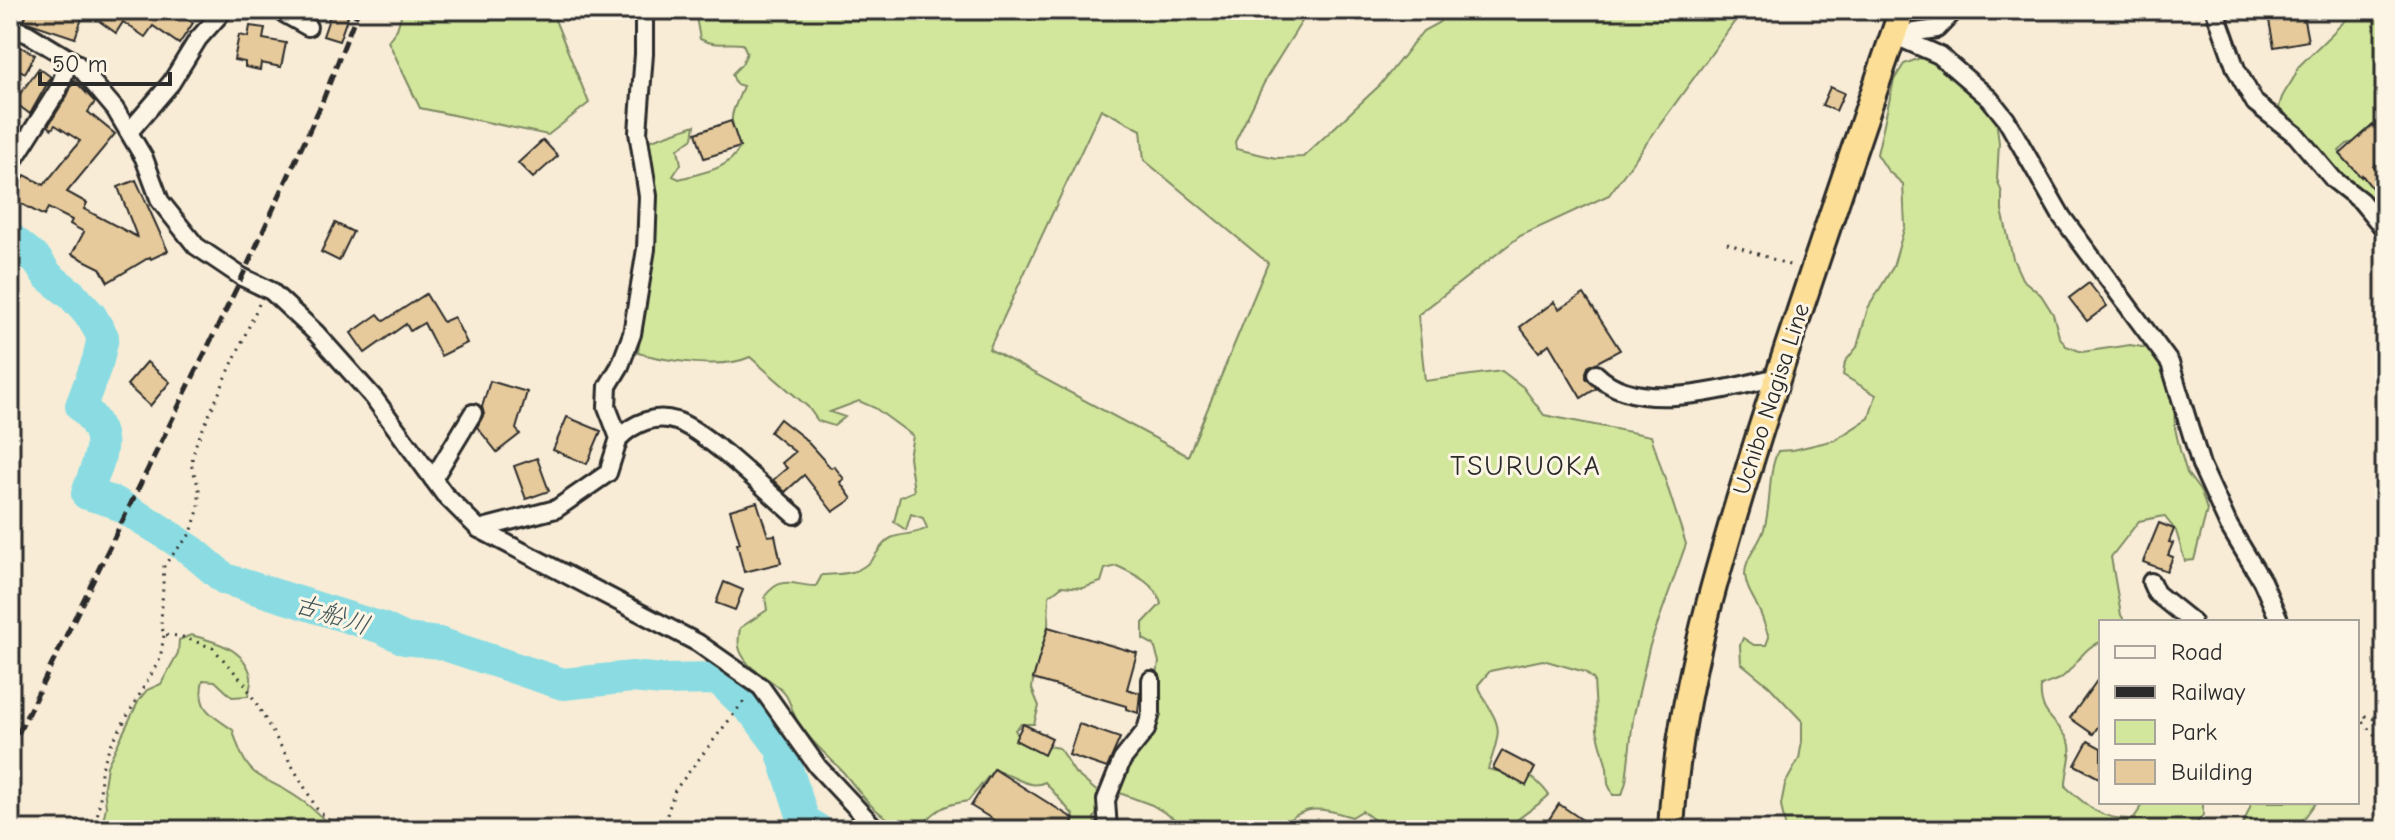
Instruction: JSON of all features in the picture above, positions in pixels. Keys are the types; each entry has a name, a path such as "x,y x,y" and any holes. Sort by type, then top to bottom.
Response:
{"highway":[{"name":"Uchibo Nagisa Line","path":"1671,830 1686,703 1731,523 1811,273 1902,10"},
{"name":"Uchibo Nagisa Line","path":"1661,830 1673,797"}],"street":[{"path":"129,132 171,83 198,39 224,10"},
{"path":"278,10 308,27"},
{"path":"619,438 607,407 608,386 620,366 632,334 646,249 648,196 638,132 644,10"},
{"path":"1893,35 1937,29 1955,10"},
{"path":"2215,10 2236,69 2255,103 2296,135 2334,180 2361,201 2385,230"},
{"path":"10,27 28,34 76,63 115,109 144,158 160,201 196,246 242,277 266,288 316,333 374,398 444,494 479,529 698,643 761,687 818,767 877,830"},
{"path":"1893,35 1939,55 1990,99 2006,119 2062,217 2170,363 2201,465 2229,526 2262,581 2279,620"},
{"path":"10,166 58,90 70,59"},
{"path":"1596,374 1605,383 1623,391 1656,396 1695,394 1778,377"},
{"path":"433,479 473,413"},
{"path":"479,529 556,509 608,473 619,438 632,426 651,420 674,420 687,426 795,515"},
{"path":"2151,582 2156,593 2190,620"},
{"path":"1108,830 1106,800 1122,760 1146,730 1151,713 1151,680"}],"path":[{"path":"1727,243 1811,273"},
{"path":"95,830 101,771 109,748 160,659 164,635 161,624 164,565 191,533 199,507 199,488 191,464 196,444 266,288"},
{"path":"164,635 180,636 213,648 245,684 317,809 338,830"},
{"path":"662,830 675,790 748,695"},
{"path":"2359,716 2385,723"},
{"path":"2359,717 2385,747"}],"green space":[{"path":"403,10 551,10 589,103 548,135 420,108 388,41 397,29"},
{"path":"675,10 1309,10 1267,77 1235,142 1236,149 1276,158 1303,157 1380,85 1423,31 1453,10 1743,10 1609,195 1520,236 1418,315 1425,381 1502,371 1523,387 1544,415 1651,436 1686,544 1649,648 1633,719 1622,795 1613,795 1608,784 1597,730 1594,680 1585,672 1543,660 1490,671 1478,685 1498,732 1488,769 1527,775 1549,795 1506,830 1388,830 1362,811 1352,817 1312,810 1296,815 1277,830 1186,830 1186,826 1152,805 1114,791 1147,736 1159,662 1154,645 1143,639 1143,623 1161,604 1150,585 1117,566 1105,569 1101,582 1083,588 1062,586 1049,596 1048,627 1032,689 1039,706 1034,724 1021,724 1015,730 1022,742 1059,748 1075,773 1100,794 1101,807 1094,818 1096,830 1067,830 1074,816 1045,782 1026,783 993,771 968,801 942,808 920,825 902,825 876,810 808,736 785,694 748,663 740,651 739,636 740,628 767,610 765,596 777,585 816,586 822,575 851,572 863,567 891,538 927,528 923,518 911,514 906,530 894,522 900,497 914,491 909,457 913,436 875,408 859,401 830,412 845,417 834,426 818,421 808,407 750,357 710,364 638,353 642,322 643,143 695,125 693,138 678,149 681,164 673,176 679,179 722,166 740,147 732,115 743,86 736,84 732,74 747,53 743,44 716,44 700,39 696,17","holes":["1101,109 1141,130 1144,160 1268,263 1188,456 989,349"]},
{"path":"2351,10 2385,10 2385,134 2347,144 2339,151 2374,189 2375,195 2366,197 2344,181 2296,122 2279,113 2281,100 2298,67 2352,14"},
{"path":"1920,58 1941,63 1995,110 1999,143 1997,179 2013,259 2022,279 2041,295 2053,314 2059,336 2066,346 2082,352 2130,345 2148,348 2166,364 2180,450 2187,473 2201,492 2207,510 2194,560 2185,561 2176,531 2164,516 2139,521 2111,557 2124,620 2099,620 2099,643 2089,648 2061,678 2041,686 2041,696 2046,712 2069,742 2066,787 2096,811 2122,819 2133,819 2144,804 2203,804 2203,815 2191,830 1786,830 1781,805 1785,784 1799,759 1802,721 1769,686 1741,663 1740,645 1743,638 1754,645 1766,645 1769,637 1745,574 1764,529 1772,469 1778,451 1835,440 1869,418 1876,395 1843,375 1845,362 1857,347 1868,308 1893,267 1905,226 1903,184 1888,171 1877,154 1894,80 1904,64"},
{"path":"191,635 228,648 248,667 251,684 248,696 232,697 215,681 203,680 201,690 208,711 233,730 244,760 258,775 305,803 335,830 101,830 106,807 104,786 107,766 139,700 147,690 161,684 178,653 179,640"},
{"path":"2251,804 2315,804 2296,830 2241,830"}],"building":[{"path":"28,10 85,10 75,38 24,21"},
{"path":"101,10 173,10 193,23 179,44 153,26 145,37 123,22 116,33 95,18"},
{"path":"332,10 348,16 339,41 323,36"},
{"path":"2267,10 2302,10 2308,41 2274,47"},
{"path":"250,26 265,28 263,39 286,43 281,67 261,63 260,70 245,67 245,62 234,60 239,35 248,37"},
{"path":"10,41 35,55 25,73 10,65"},
{"path":"39,68 51,77 30,114 14,102"},
{"path":"74,80 95,102 88,112 115,134 67,192 87,203 84,209 137,237 118,187 136,180 168,251 150,257 108,282 100,268 72,254 84,232 70,224 72,220 48,208 44,216 12,199 25,175 44,185 80,141 55,125 52,129 48,126"},
{"path":"1830,87 1844,93 1836,111 1822,105"},
{"path":"731,121 740,147 704,158 696,133"},
{"path":"2373,125 2385,139 2385,155 2373,166 2385,181 2385,205 2362,175 2340,154"},
{"path":"543,140 558,156 533,178 518,163"},
{"path":"335,223 353,232 339,261 321,252"},
{"path":"2089,283 2107,306 2087,321 2069,298"},
{"path":"426,294 443,322 454,317 467,343 441,356 424,323 410,331 406,324 365,353 351,333 378,314 384,321"},
{"path":"1584,294 1620,350 1588,367 1586,378 1597,388 1581,398 1549,344 1539,352 1520,327 1554,302 1559,309"},
{"path":"147,362 170,382 150,406 127,385"},
{"path":"490,381 527,392 516,429 520,434 497,452 477,427 484,414 482,407"},
{"path":"567,417 601,431 587,464 553,450"},
{"path":"780,419 804,438 831,468 834,466 844,479 840,482 852,499 833,512 804,475 785,492 773,480 787,468 782,463 795,452 770,432"},
{"path":"537,458 549,491 526,499 514,466"},
{"path":"757,502 768,536 775,535 781,563 744,572 737,544 740,543 730,510"},
{"path":"2159,523 2174,529 2168,555 2173,557 2167,571 2143,562"},
{"path":"724,582 743,590 735,610 716,603"},
{"path":"1048,627 1137,653 1127,689 1140,693 1138,713 1126,709 1126,706 1033,679"},
{"path":"2099,678 2099,725 2093,734 2070,718"},
{"path":"1023,724 1052,738 1044,755 1015,740"},
{"path":"1079,724 1120,738 1107,768 1069,755"},
{"path":"2088,741 2099,747 2099,778 2075,765"},
{"path":"1502,751 1535,768 1526,786 1493,768"},
{"path":"994,769 1074,819 1067,830 1010,830 971,806"},
{"path":"1559,804 1597,830 1542,830"}],"waterway":[{"name":"古船川","path":"10,238 72,295 91,316 103,337 81,406 98,428 101,438 100,457 87,494 114,502 157,528 192,551 225,579 382,628 405,639 439,643 563,684 632,677 716,679 756,715 780,747 804,821 818,830"}],"railway":[{"path":"10,750 242,277 321,105 358,10"}],"district":[{"name":"TSURUOKA","path":"1526,466"}]}
